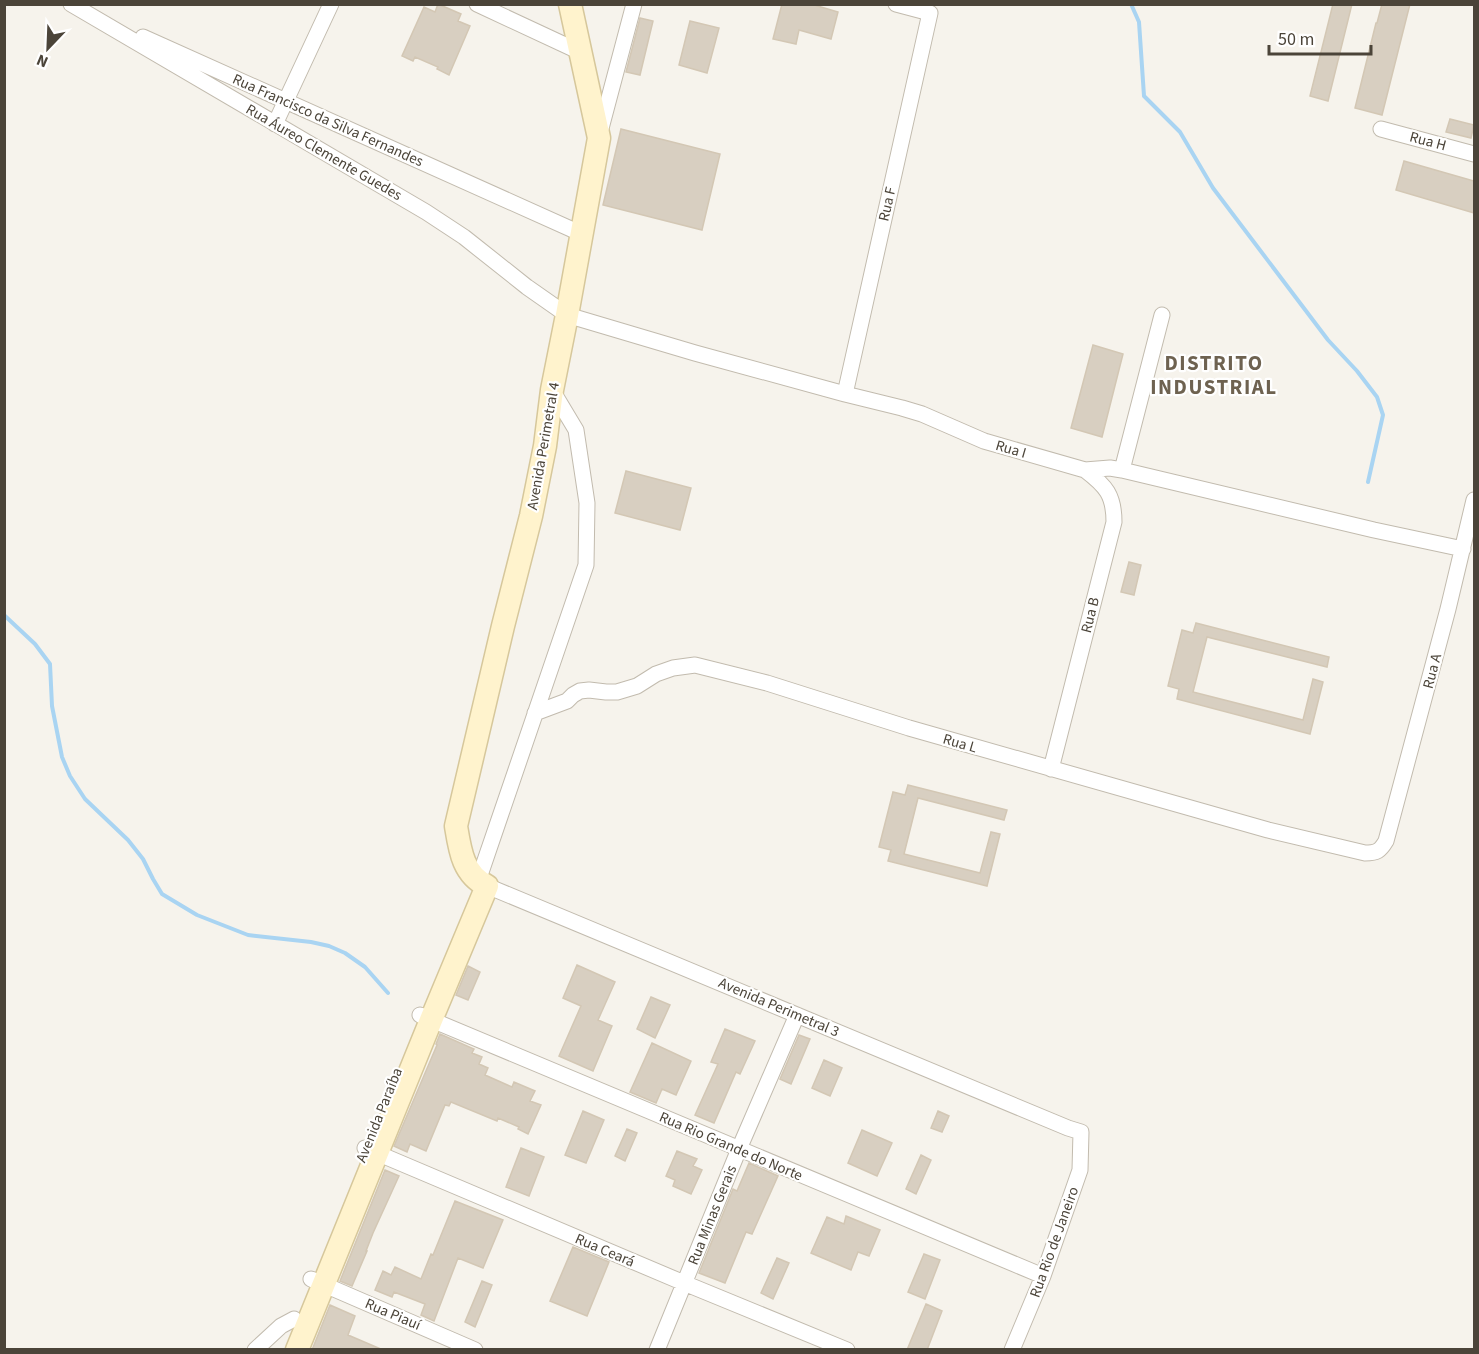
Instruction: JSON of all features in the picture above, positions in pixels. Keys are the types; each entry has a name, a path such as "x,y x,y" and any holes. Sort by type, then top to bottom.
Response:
{"street":[{"path":"275,124 331,4"},
{"path":"477,4 580,52"},
{"path":"570,4 598,138"},
{"name":"Avenida Perimetral 4","path":"483,884 463,860 456,826 531,516 598,138 634,4"},
{"name":"Rua F","path":"844,394 930,13 896,4"},
{"name":"Rua Francisco da Silva Fernandes","path":"73,5 582,234"},
{"name":"Rua Áureo Clemente Guedes","path":"73,5 426,212 464,237 527,287 567,315"},
{"name":"Rua H","path":"1381,129 1474,154"},
{"name":"Rua I","path":"567,315 695,353 922,414 984,441 1085,470 1110,468 1122,470 1464,549"},
{"path":"1122,470 1162,315"},
{"path":"483,884 535,713 586,565 587,503 576,430 552,390"},
{"name":"Rua B","path":"1051,769 1114,522 1111,497 1106,488 1085,470"},
{"name":"Rua A","path":"1386,840 1464,549 1474,500"},
{"name":"Rua L","path":"535,713 567,701 580,691 616,692 637,686 656,674 673,668 695,665 767,683 909,728 1257,827 1365,853 1381,850 1386,840"},
{"name":"Avenida Perimetral 3","path":"483,884 1081,1132"},
{"name":"Avenida Paraíba","path":"297,1350 318,1282 483,884"},
{"name":"Rua Minas Gerais","path":"657,1350 739,1149 797,1015"},
{"name":"Rua Rio Grande do Norte","path":"426,1017 1043,1276"},
{"name":"Rua Rio de Janeiro","path":"1012,1350 1043,1276 1080,1170 1081,1132"},
{"name":"Rua Ceará","path":"371,1151 847,1350"},
{"name":"Avenida Paraíba","path":"282,1350 294,1319 318,1282"},
{"name":"Rua Piauí","path":"318,1282 476,1350"},
{"path":"255,1350 281,1326 294,1319"}],"building":[{"path":"438,4 461,14 458,21 470,26 449,75 437,69 438,67 415,57 413,61 402,56 424,7 435,12"},
{"path":"782,4 811,4 838,12 831,39 799,30 796,44 773,39"},
{"path":"1333,4 1352,4 1328,101 1310,96"},
{"path":"1382,4 1410,4 1382,115 1355,108"},
{"path":"640,18 653,21 640,75 626,72"},
{"path":"690,21 719,28 707,73 679,65"},
{"path":"1450,119 1474,125 1471,138 1446,132"},
{"path":"621,129 720,154 702,230 603,205"},
{"path":"1404,161 1474,181 1474,213 1396,190"},
{"path":"1093,345 1123,354 1102,437 1071,428"},
{"path":"626,471 691,488 680,530 615,513"},
{"path":"1129,562 1141,565 1134,595 1121,592"},
{"path":"1196,623 1329,657 1327,667 1207,637 1193,692 1303,720 1313,679 1323,682 1310,734 1177,699 1179,689 1168,686 1182,630 1193,633"},
{"path":"908,785 1007,810 1004,820 918,798 904,854 980,873 991,832 1000,834 987,886 888,861 891,850 879,847 893,792 905,795"},
{"path":"577,965 615,982 598,1020 612,1026 593,1071 559,1056 581,1006 563,998"},
{"path":"468,966 480,972 468,1000 456,995"},
{"path":"651,997 670,1005 655,1038 637,1029"},
{"path":"725,1029 755,1041 740,1074 736,1072 714,1123 695,1115 718,1064 711,1062"},
{"path":"440,1034 474,1049 472,1053 482,1057 479,1064 488,1068 485,1075 512,1087 514,1082 535,1091 530,1101 541,1105 528,1134 518,1129 519,1127 498,1118 497,1121 451,1102 449,1106 445,1105 426,1151 410,1144 407,1152 394,1146"},
{"path":"799,1035 810,1039 791,1084 780,1079"},
{"path":"652,1043 691,1061 676,1095 662,1089 656,1103 630,1092"},
{"path":"824,1060 842,1068 830,1096 812,1088"},
{"path":"583,1111 604,1120 586,1163 565,1155"},
{"path":"938,1111 949,1116 942,1132 931,1128"},
{"path":"627,1129 637,1133 625,1161 615,1156"},
{"path":"862,1130 892,1143 877,1176 848,1163"},
{"path":"521,1148 544,1157 529,1196 506,1187"},
{"path":"677,1151 697,1159 693,1166 702,1170 691,1194 673,1186 675,1180 666,1176"},
{"path":"921,1155 931,1160 916,1194 906,1189"},
{"path":"749,1163 778,1176 752,1234 746,1232 725,1283 699,1273 733,1189 737,1191"},
{"path":"385,1170 399,1176 352,1286 340,1281"},
{"path":"455,1201 503,1220 483,1268 458,1258 434,1321 421,1315 425,1304 394,1292 392,1297 375,1290 383,1271 391,1275 395,1267 421,1279"},
{"path":"846,1216 880,1230 869,1256 858,1252 851,1270 811,1253 827,1217 844,1224"},
{"path":"573,1247 609,1262 587,1316 550,1301"},
{"path":"924,1254 940,1260 925,1299 908,1292"},
{"path":"777,1258 789,1263 773,1299 761,1293"},
{"path":"482,1281 492,1285 475,1327 465,1322"},
{"path":"926,1304 942,1311 927,1350 907,1350"},
{"path":"330,1305 355,1316 348,1335 383,1350 312,1350"}],"waterway":[{"path":"1131,4 1139,22 1144,96 1180,132 1213,188 1328,340 1377,397 1383,415 1368,482"},
{"path":"4,615 35,644 50,664 52,706 62,757 70,776 85,799 128,840 143,859 162,894 197,915 248,935 311,942 345,953 365,967 388,993"}],"district":[{"name":"DISTRITO INDUSTRIAL","path":"1214,375"}]}
